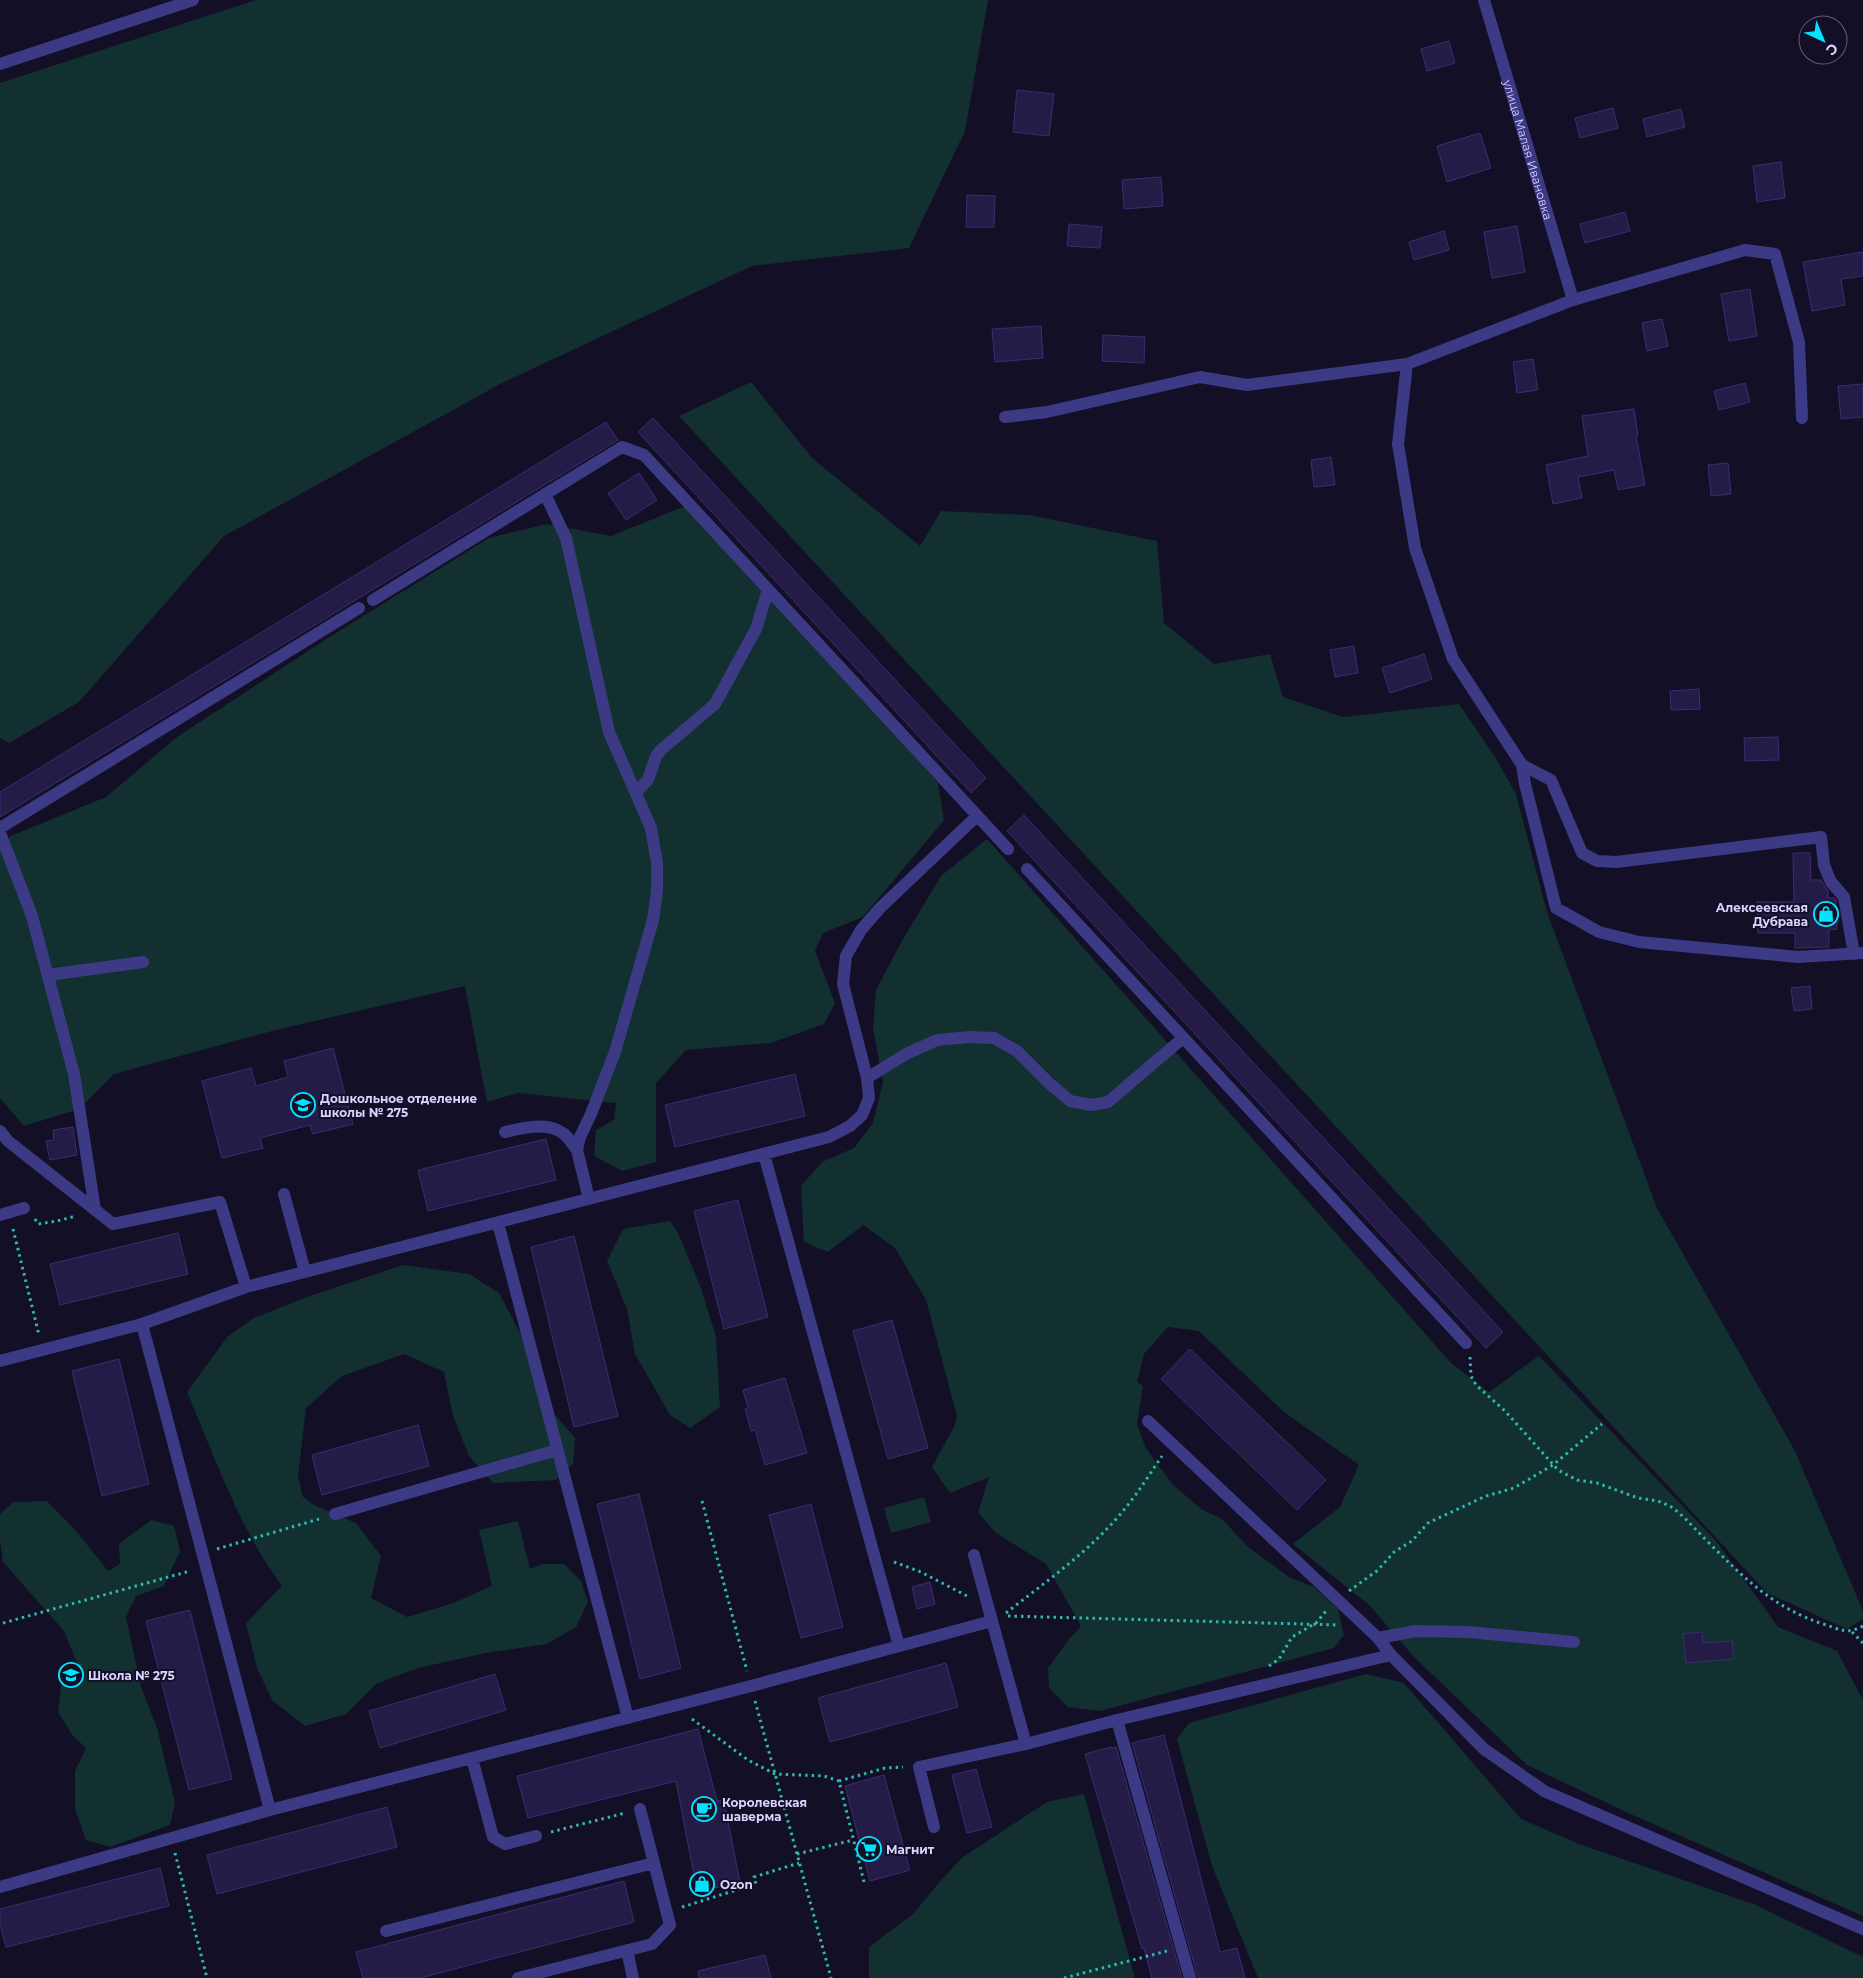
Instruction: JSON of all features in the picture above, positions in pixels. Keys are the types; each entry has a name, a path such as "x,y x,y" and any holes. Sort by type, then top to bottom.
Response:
{"street":[{"path":"0,64 193,0"},
{"name":"улица Малая Ивановка","path":"1484,0 1573,300"},
{"path":"1005,417 1047,412 1200,377 1247,385 1407,364 1573,300 1745,250 1776,254 1799,342 1802,418"},
{"path":"1407,364 1398,444 1415,548 1453,659 1522,765 1556,908 1599,932 1639,942 1798,957 1858,954 1844,897 1831,882 1824,865 1821,837 1616,862 1597,862 1582,853 1551,780 1522,765"},
{"path":"373,600 622,447 644,455 1008,849"},
{"path":"545,494 566,538 609,732 651,828 657,863 657,891 653,920 615,1052 580,1137 577,1150 588,1199"},
{"path":"636,792 648,780 656,756 662,749 715,704 756,629 768,590"},
{"path":"0,828 359,608"},
{"path":"0,1361 142,1324 246,1287 829,1137 850,1126 862,1115 869,1098 867,1078 843,984 846,956 862,930 880,908 977,816"},
{"path":"0,833 32,916 74,1074 95,1210"},
{"path":"1027,869 1466,1343"},
{"path":"48,975 143,962"},
{"path":"867,1078 906,1054 937,1040 970,1037 994,1038 1016,1051 1070,1101 1091,1105 1108,1102 1183,1038"},
{"path":"506,1132 531,1126 550,1128 564,1134 577,1150"},
{"path":"0,1131 8,1141 113,1224 220,1202 246,1287"},
{"path":"764,1154 898,1646"},
{"path":"284,1194 305,1272"},
{"path":"5,1214 24,1208"},
{"path":"498,1222 628,1718"},
{"path":"142,1324 270,1810"},
{"path":"1148,1421 1378,1638 1391,1655 1484,1749 1544,1791 1863,1929"},
{"path":"335,1514 557,1450"},
{"path":"974,1555 1026,1744"},
{"path":"0,1887 270,1810 671,1707 992,1621"},
{"path":"1378,1638 1416,1631 1468,1632 1574,1642"},
{"path":"934,1827 919,1766 1026,1744 1117,1720 1391,1655"},
{"path":"1117,1720 1190,1978"},
{"path":"472,1758 493,1837 505,1844 536,1836"},
{"path":"518,1978 652,1944 670,1925 640,1809"},
{"path":"386,1931 654,1863"},
{"path":"627,1950 633,1978"}],"path":[{"path":"24,1208 38,1224 58,1221 95,1210"},
{"path":"5,1214 42,1350"},
{"path":"1466,1343 1469,1352 1471,1376 1476,1385 1505,1411 1558,1470 1577,1480 1597,1483 1638,1498 1670,1506 1753,1587 1805,1618 1852,1632 1863,1643"},
{"path":"1251,1688 1267,1668 1279,1659 1292,1637 1316,1623 1338,1600 1378,1570 1394,1552 1412,1540 1428,1524 1486,1496 1514,1488 1554,1465 1602,1424"},
{"path":"1172,1443 1127,1506 1098,1538 1002,1616 1316,1623 1367,1628"},
{"path":"702,1501 831,1978"},
{"path":"202,1553 335,1514"},
{"path":"873,1555 921,1572 988,1607"},
{"path":"3,1623 206,1566"},
{"path":"1852,1632 1863,1626"},
{"path":"671,1707 700,1723 748,1760 775,1774 824,1776 838,1781 885,1768 919,1766"},
{"path":"838,1781 864,1882"},
{"path":"536,1836 640,1809"},
{"path":"172,1838 207,1978"},
{"path":"797,1854 853,1840"},
{"path":"667,1911 756,1884 754,1877 799,1863"},
{"path":"1064,1978 1182,1947"}],"green space":[{"path":"256,0 988,0 965,131 909,248 752,266 502,383 224,536 79,702 9,743 0,738 0,83"},
{"path":"751,382 812,458 920,546 941,511 1029,515 1157,541 1164,623 1214,664 1270,654 1283,697 1343,717 1459,704 1497,760 1516,794 1547,912 1657,1208 1795,1451 1863,1611 1863,1619 1847,1629 1767,1593 679,416"},
{"path":"683,507 696,512 768,590 938,783 944,820 863,917 823,933 815,951 835,1003 824,1024 771,1043 686,1050 656,1083 656,1162 622,1171 594,1156 596,1130 614,1120 616,1103 518,1093 487,1102 465,986 272,1031 114,1074 79,1109 24,1126 0,1098 0,845 11,836 106,797 177,737 331,636 489,538 546,524 611,536"},
{"path":"987,839 1452,1364 1489,1392 1539,1356 1717,1542 1778,1627 1837,1651 1863,1700 1863,1916 1626,1812 1527,1765 1415,1658 1370,1606 1293,1544 1340,1507 1359,1465 1284,1412 1199,1331 1168,1327 1144,1354 1137,1382 1143,1386 1137,1425 1146,1448 1172,1484 1201,1509 1222,1519 1247,1546 1289,1577 1314,1587 1338,1609 1344,1635 1334,1648 1100,1711 1068,1707 1049,1688 1048,1668 1081,1626 1046,1564 996,1533 978,1512 989,1477 950,1493 932,1467 954,1427 957,1416 926,1300 895,1248 863,1225 828,1252 804,1242 801,1186 822,1162 854,1148 873,1123 883,1082 873,1028 876,990 903,939 941,876"},
{"path":"670,1221 678,1233 701,1288 716,1337 720,1407 690,1428 670,1415 635,1354 627,1309 607,1261 623,1229"},
{"path":"403,1265 469,1274 499,1293 529,1350 550,1409 575,1438 573,1464 556,1480 493,1483 469,1456 453,1416 444,1372 404,1354 342,1376 306,1408 298,1476 303,1497 314,1505 356,1523 381,1556 371,1598 407,1617 451,1604 492,1586 479,1530 518,1521 530,1569 542,1564 564,1564 581,1581 588,1602 576,1627 547,1644 486,1653 418,1668 376,1684 346,1714 305,1726 272,1700 257,1668 246,1623 282,1586 240,1517 187,1392 228,1336 254,1318 307,1297"},
{"path":"924,1497 931,1522 891,1533 884,1508"},
{"path":"47,1501 77,1532 108,1571 120,1564 119,1544 151,1520 174,1526 180,1551 164,1586 136,1596 126,1617 141,1687 157,1728 175,1803 170,1825 110,1847 86,1840 75,1809 75,1771 86,1748 73,1736 58,1712 62,1677 77,1663 64,1631 3,1562 0,1540 0,1514 14,1502"},
{"path":"1366,1674 1404,1683 1521,1819 1579,1844 1756,1905 1863,1957 1863,1978 1258,1978 1212,1866 1177,1739 1189,1723"},
{"path":"1084,1794 1135,1978 869,1978 869,1947 913,1914 963,1857 1047,1802"}],"building":[{"path":"1449,41 1455,63 1427,71 1421,49"},
{"path":"1017,90 1054,94 1049,136 1013,132"},
{"path":"1613,108 1618,128 1580,138 1575,118"},
{"path":"1681,109 1685,127 1647,137 1643,119"},
{"path":"1480,133 1491,168 1447,182 1437,146"},
{"path":"1781,162 1785,198 1757,202 1753,166"},
{"path":"1161,177 1163,206 1124,209 1122,180"},
{"path":"967,195 995,196 994,227 966,227"},
{"path":"1625,212 1630,231 1585,243 1580,224"},
{"path":"1069,224 1102,227 1100,248 1067,246"},
{"path":"1517,226 1525,272 1492,278 1484,232"},
{"path":"1444,231 1449,250 1414,260 1409,242"},
{"path":"1863,252 1863,276 1841,279 1845,305 1812,311 1803,262"},
{"path":"1750,289 1757,336 1729,341 1721,294"},
{"path":"1662,319 1668,346 1647,351 1642,323"},
{"path":"1041,326 1043,358 995,362 992,329"},
{"path":"1103,335 1145,337 1144,363 1102,361"},
{"path":"1533,359 1538,390 1517,393 1513,362"},
{"path":"1745,383 1750,402 1719,410 1714,391"},
{"path":"1863,384 1863,417 1841,419 1838,386"},
{"path":"1634,409 1638,436 1636,436 1645,485 1618,490 1614,470 1578,477 1582,498 1553,504 1546,465 1588,456 1582,416"},
{"path":"653,418 986,778 971,793 638,432"},
{"path":"606,422 618,440 0,817 0,792"},
{"path":"1331,457 1335,485 1314,487 1311,460"},
{"path":"1728,463 1731,494 1711,496 1708,465"},
{"path":"639,473 657,500 626,520 608,493"},
{"path":"1354,646 1358,673 1335,677 1330,650"},
{"path":"1424,654 1432,679 1390,693 1382,668"},
{"path":"1699,689 1700,709 1671,710 1670,691"},
{"path":"1778,737 1779,760 1745,761 1744,738"},
{"path":"1024,815 1503,1332 1486,1348 1007,831"},
{"path":"1793,853 1810,853 1811,880 1821,880 1828,891 1828,898 1836,900 1837,929 1829,930 1829,947 1795,948 1795,933 1758,933 1757,902 1794,902"},
{"path":"1810,986 1812,1009 1794,1011 1791,988"},
{"path":"333,1048 353,1124 313,1134 310,1125 260,1138 263,1148 222,1158 202,1081 251,1068 256,1086 288,1077 284,1061"},
{"path":"795,1074 805,1116 675,1147 665,1105"},
{"path":"73,1127 77,1155 50,1160 46,1141 54,1140 53,1130"},
{"path":"546,1139 556,1180 428,1211 418,1170"},
{"path":"738,1200 768,1317 724,1329 694,1211"},
{"path":"178,1233 188,1274 60,1305 50,1264"},
{"path":"574,1236 618,1416 574,1427 531,1247"},
{"path":"892,1320 928,1448 888,1459 853,1331"},
{"path":"1190,1349 1326,1480 1297,1510 1161,1379"},
{"path":"119,1359 149,1484 102,1496 72,1371"},
{"path":"785,1378 807,1453 765,1465 755,1430 751,1431 745,1409 748,1408 743,1390"},
{"path":"418,1425 429,1466 322,1495 312,1455"},
{"path":"639,1494 681,1668 640,1679 597,1504"},
{"path":"811,1504 843,1627 801,1638 769,1515"},
{"path":"930,1582 935,1604 917,1609 912,1587"},
{"path":"190,1610 232,1779 189,1790 146,1621"},
{"path":"1702,1632 1703,1643 1732,1641 1734,1659 1686,1663 1683,1634"},
{"path":"946,1663 958,1707 830,1742 818,1698"},
{"path":"495,1674 506,1710 380,1748 369,1711"},
{"path":"698,1729 717,1801 724,1800 740,1883 697,1891 676,1781 528,1818 517,1776"},
{"path":"1164,1735 1220,1952 1237,1948 1245,1978 1198,1978 1132,1743"},
{"path":"1116,1747 1182,1978 1152,1978 1144,1948 1142,1949 1085,1754"},
{"path":"976,1769 992,1827 967,1833 952,1775"},
{"path":"884,1775 910,1870 870,1881 845,1786"},
{"path":"387,1807 397,1847 217,1894 207,1855"},
{"path":"160,1868 169,1906 6,1947 0,1924 0,1909"},
{"path":"624,1881 634,1922 420,1978 363,1978 356,1952"},
{"path":"765,1955 771,1978 699,1978 698,1971"}],"place":[{"name":"Алексеевская Дубрава","path":"1826,914"},
{"name":"Дошкольное отделение школы № 275","path":"303,1105"},
{"name":"Школа № 275","path":"71,1675"},
{"name":"Королевская шаверма","path":"704,1809"},
{"name":"Магнит","path":"869,1849"},
{"name":"Ozon","path":"702,1884"}]}
